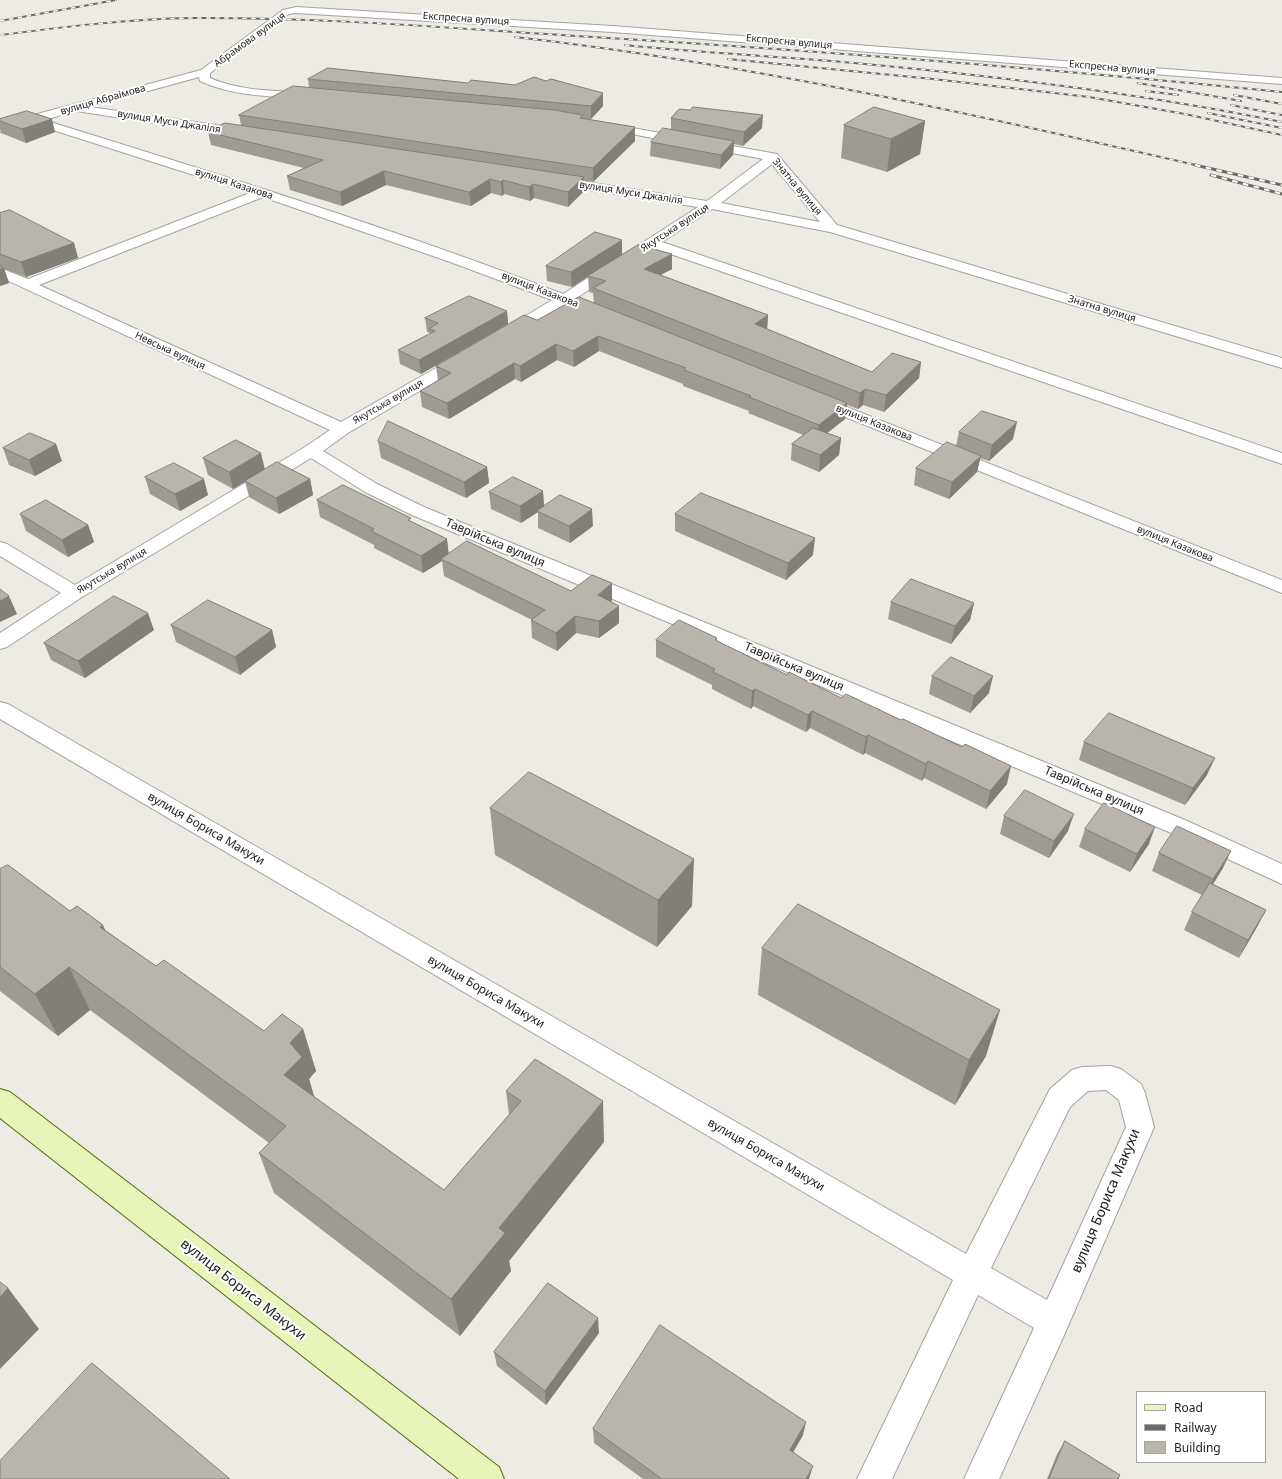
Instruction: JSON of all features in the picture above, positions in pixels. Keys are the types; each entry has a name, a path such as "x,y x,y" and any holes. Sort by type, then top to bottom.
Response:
{"main road":[{"name":"вулиця Бориса Макухи","path":"0,1101 487,1479"}],"street":[{"name":"Абрамова вулиця","path":"205,72 286,12 296,10"},
{"name":"Експресна вулиця","path":"296,10 619,29 1282,81"},
{"path":"205,72 204,79 214,84 236,89 322,97"},
{"name":"вулиця Абраімова","path":"0,128 205,72"},
{"name":"вулиця Муси Джаліля","path":"74,108 254,135"},
{"name":"вулиця Казакова","path":"33,120 262,193 463,262 565,299 609,317"},
{"name":"Знатна вулиця","path":"596,125 639,131 773,157 832,228 1282,363"},
{"name":"Якутська вулиця","path":"0,642 75,593 311,451 342,429 565,299 710,205 773,157"},
{"name":"вулиця Муси Джаліля","path":"545,180 710,205 832,228"},
{"path":"26,285 262,193"},
{"path":"652,243 1282,459"},
{"name":"Невська вулиця","path":"0,272 342,429"},
{"name":"вулиця Казакова","path":"809,397 1282,587"},
{"name":"Таврійська вулиця","path":"311,451 371,488 418,511 1177,826 1282,875"},
{"path":"0,548 75,593"},
{"name":"вулиця Бориса Макухи","path":"0,709 1054,1322"},
{"name":"вулиця Бориса Макухи","path":"874,1479 972,1275 1060,1098 1082,1079 1110,1078 1131,1093 1140,1126 1054,1322 981,1479"}],"building":[{"path":"328,68 468,83 471,80 515,85 534,77 546,81 551,79 603,93 591,106 308,79"},
{"path":"293,86 554,110 583,115 580,118 635,127 593,168 239,115"},
{"path":"693,107 763,115 744,132 671,118 679,109 690,110"},
{"path":"874,107 925,121 891,139 844,125"},
{"path":"27,111 52,119 22,129 0,121 0,119"},
{"path":"225,123 584,177 568,192 533,184 529,187 503,180 501,182 490,179 469,192 384,171 340,192 287,176 323,160 208,132"},
{"path":"663,128 734,141 721,155 651,142"},
{"path":"10,210 74,243 21,262 0,254 0,213"},
{"path":"595,232 622,240 571,272 546,266"},
{"path":"638,245 672,254 644,269 768,315 755,324 872,372 892,353 921,362 886,395 865,389 860,393 593,288 606,281 588,276"},
{"path":"469,296 507,311 419,360 398,350 435,331 429,329 438,323 425,318"},
{"path":"579,297 847,403 819,425 749,397 751,396 684,370 686,368 598,336 573,351 556,344 520,366 514,363 447,403 420,391 451,373 436,366 524,315 537,320"},
{"path":"982,411 1017,422 992,445 959,432"},
{"path":"388,421 487,467 464,482 378,441"},
{"path":"813,428 841,438 820,455 792,444"},
{"path":"30,433 56,444 29,460 3,448"},
{"path":"236,440 261,453 229,472 203,458"},
{"path":"947,442 981,456 952,482 916,468"},
{"path":"277,462 310,479 276,498 245,481"},
{"path":"174,463 204,479 175,494 145,477"},
{"path":"513,477 543,491 520,506 489,492"},
{"path":"343,485 411,518 408,520 447,539 421,556 371,531 374,529 317,500"},
{"path":"701,493 815,538 788,563 675,514"},
{"path":"560,495 592,509 569,526 537,511"},
{"path":"46,500 88,525 62,540 20,514"},
{"path":"467,541 571,591 592,575 612,583 598,595 619,606 599,621 575,616 556,633 531,620 545,610 441,559"},
{"path":"911,579 974,603 955,626 891,602"},
{"path":"0,589 9,596 0,601"},
{"path":"114,596 148,613 78,661 44,643"},
{"path":"208,600 272,630 235,657 171,625"},
{"path":"679,620 717,638 715,640 787,675 789,672 841,698 846,694 962,747 965,744 1011,766 990,791 928,761 926,764 868,735 866,737 812,711 808,715 755,689 752,691 713,672 715,669 656,640"},
{"path":"951,657 993,676 974,696 932,676"},
{"path":"1109,713 1215,758 1193,788 1084,742"},
{"path":"529,772 694,859 658,900 490,808"},
{"path":"1025,790 1074,814 1054,841 1004,816"},
{"path":"1104,803 1155,827 1137,854 1085,829"},
{"path":"1177,826 1231,851 1213,879 1159,853"},
{"path":"8,865 70,911 77,906 103,925 100,927 156,966 164,960 264,1031 282,1014 303,1029 290,1043 302,1057 284,1075 444,1190 521,1101 506,1091 535,1059 603,1101 499,1228 505,1233 451,1299 259,1153 286,1126 69,967 35,994 0,967 0,869"},
{"path":"1210,883 1266,910 1248,940 1192,912"},
{"path":"798,904 1000,1010 969,1060 762,948"},
{"path":"0,1282 8,1288 0,1297"},
{"path":"548,1283 598,1318 545,1391 494,1352"},
{"path":"660,1325 806,1422 790,1450 813,1466 806,1479 662,1479 593,1429"},
{"path":"92,1363 230,1479 0,1479 0,1461"},
{"path":"1065,1441 1120,1475 1118,1479 1049,1479"}],"railway":[{"path":"0,21 116,0"},
{"path":"0,35 144,20 243,18 343,21 852,54 1282,92"},
{"path":"515,37 688,61 859,92 944,109 1200,166"},
{"path":"625,45 854,63 1069,86 1175,102 1282,122"},
{"path":"728,59 933,79 1089,97 1185,114 1282,135"},
{"path":"1138,83 1241,101"},
{"path":"1146,91 1178,95"},
{"path":"1234,95 1282,104"},
{"path":"1231,105 1282,115"},
{"path":"1208,113 1282,128"},
{"path":"1195,165 1282,185"},
{"path":"1211,175 1282,194"}]}
